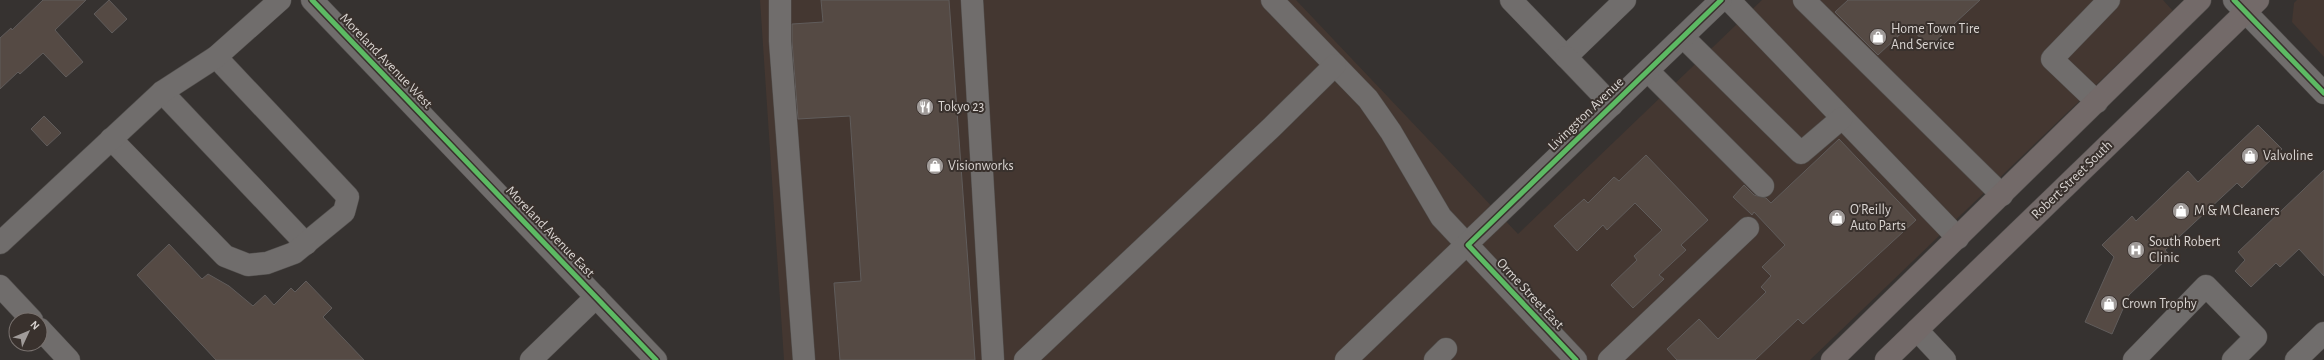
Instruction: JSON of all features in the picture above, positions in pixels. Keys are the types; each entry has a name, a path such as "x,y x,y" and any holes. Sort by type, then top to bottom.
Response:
{"main road":[{"path":"1832,360 2200,0"},
{"name":"Robert Street South","path":"1886,360 2246,4"}],"street":[{"path":"0,243 162,92 216,57 280,0"},
{"name":"Moreland Avenue West","path":"312,0 428,121"},
{"path":"780,0 780,41 804,360"},
{"path":"972,0 994,360"},
{"name":"Orme Street East","path":"1272,0 1368,99 1391,132 1441,217 1576,360"},
{"path":"1511,0 1612,105"},
{"path":"1566,57 1625,0"},
{"name":"Livingston Avenue","path":"1346,360 1468,245 1721,0"},
{"path":"1729,0 1958,238"},
{"path":"1804,0 2002,195"},
{"path":"2097,102 2052,59 2109,0"},
{"path":"2246,4 2324,93"},
{"path":"1683,37 1801,153 1842,118"},
{"path":"111,139 225,256 248,264 267,263 294,253 306,244 344,212 348,197 216,57"},
{"path":"1025,360 1272,127 1335,65"},
{"path":"1648,71 1763,186"},
{"path":"162,92 306,244"},
{"name":"Moreland Avenue East","path":"428,121 656,360"},
{"path":"1609,360 1748,228"},
{"path":"0,286 24,312"},
{"path":"2134,360 2206,286 2256,338 2233,360"},
{"path":"530,360 596,297"},
{"path":"1917,330 1945,360"},
{"path":"2296,360 2324,333"},
{"path":"48,338 69,360"}],"shaded area":[{"path":"760,0 1296,0 1518,234 1762,0 2163,0 2173,11 1810,360 784,360"},
{"path":"2297,0 2324,0 2324,57 2292,22 2294,3"}],"building":[{"path":"43,0 86,0 55,30 83,62 66,77 43,53 20,74 18,72 0,89 0,38 11,28 12,30"},
{"path":"109,0 127,19 112,33 94,14"},
{"path":"821,0 949,0 975,360 840,360 834,283 861,281 850,116 798,119 792,41 792,24 823,22"},
{"name":"Home Town Tire And Service","path":"1848,0 1980,0 1929,47 1909,26 1878,55 1835,12"},
{"path":"44,116 61,133 47,146 31,129"},
{"path":"2258,125 2282,149 2242,188 2237,183 2165,250 2170,256 2129,295 2112,334 2085,322 2114,257 2102,245 2132,216 2136,221 2188,171 2198,182"},
{"name":"O'Reilly Auto Parts","path":"1839,139 1916,220 1803,324 1798,319 1755,360 1677,360 1667,349 1699,319 1718,339 1766,292 1761,287 1771,276 1762,267 1785,245 1754,212 1752,215 1733,197 1744,185 1754,195 1766,198 1771,203"},
{"path":"1646,155 1708,220 1681,245 1686,250 1659,275 1664,279 1633,308 1611,285 1637,260 1634,256 1662,230 1635,203 1607,230 1603,225 1577,251 1554,226 1584,199 1588,203 1614,177 1619,181"},
{"path":"2324,170 2324,276 2299,249 2280,267 2276,263 2251,287 2235,271 2245,260 2238,252"},
{"path":"169,244 202,279 208,274 229,286 253,306 265,295 274,305 291,288 295,292 306,281 332,308 323,317 364,360 216,360 137,275"}],"cycle path":[{"path":"312,0 656,360"},
{"path":"1576,360 1468,245 1721,0"},
{"path":"2234,0 2324,93"}],"place":[{"name":"Home Town Tire And Service","path":"1878,37"},
{"name":"Tokyo 23","path":"925,107"},
{"name":"Valvoline","path":"2250,156"},
{"name":"Visionworks","path":"935,166"},
{"name":"M & M Cleaners","path":"2181,211"},
{"name":"O'Reilly Auto Parts","path":"1837,218"},
{"name":"South Robert Clinic","path":"2136,250"},
{"name":"Crown Trophy","path":"2109,304"}]}
